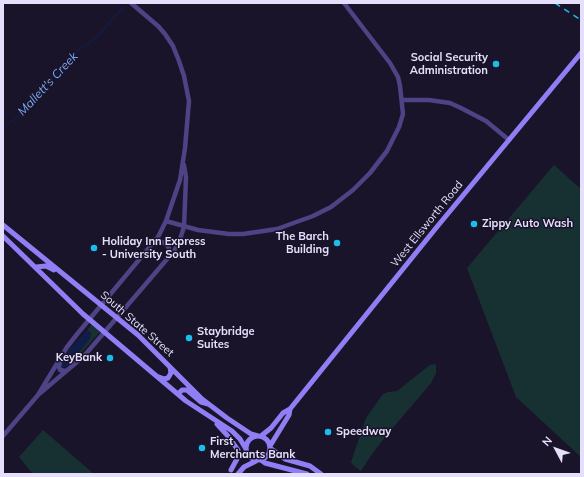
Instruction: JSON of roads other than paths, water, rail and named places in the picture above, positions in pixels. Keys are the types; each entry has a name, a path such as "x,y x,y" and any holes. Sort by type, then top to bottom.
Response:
{"main road":[{"name":"West Ellsworth Road","path":"259,436 272,428 283,413 290,409 436,228 581,53"},
{"name":"South State Street","path":"3,225 143,339 209,404 251,434 259,436"},
{"path":"3,236 90,319 156,376 196,408 237,434 251,459 307,474"},
{"path":"36,267 46,266 53,269 83,291"},
{"path":"156,376 168,378 171,372 170,367"},
{"path":"178,394 182,390 187,390 201,402 209,404"},
{"path":"196,408 204,410 220,420 224,415"},
{"name":"West Ellsworth Road","path":"270,447 289,416 290,409"},
{"path":"208,416 222,429 238,450 238,457 230,472"},
{"path":"230,472 246,451 249,440 259,436 267,440 270,447 285,459 310,466 321,474"},
{"path":"238,474 244,468 267,457 270,447"},
{"path":"316,474 321,474"}],"street":[{"path":"3,436 38,395 67,346 154,242 166,221 174,200 184,163 189,101 187,90 179,60 173,46 158,26 131,3"},
{"path":"166,221 184,227 230,234 277,229 313,216 331,207 370,173 387,151 399,127 403,114 403,100 394,68 344,3"},
{"path":"403,100 429,100 450,103 486,121 509,140"},
{"path":"38,395 84,356 167,259 179,242 184,227 186,177 184,163"},
{"path":"154,242 160,241 166,244 170,252 167,259"},
{"path":"66,372 62,371 58,367 66,353 67,346"}],"water":[{"path":"87,330 91,333 90,338 76,356 74,361 62,368 62,363 69,349"}],"waterway":[{"name":"Mallett's Creek","path":"5,126 27,110 71,55 95,39 123,7"}],"railway":[{"path":"555,3 581,20"}],"place":[{"name":"Social Security Administration","path":"496,64"},
{"name":"Zippy Auto Wash","path":"474,224"},
{"name":"The Barch Building","path":"337,243"},
{"name":"Holiday Inn Express - University South","path":"94,248"},
{"name":"Staybridge Suites","path":"189,338"},
{"name":"KeyBank","path":"110,358"},
{"name":"Speedway","path":"328,432"},
{"name":"First Merchants Bank","path":"202,448"}]}
